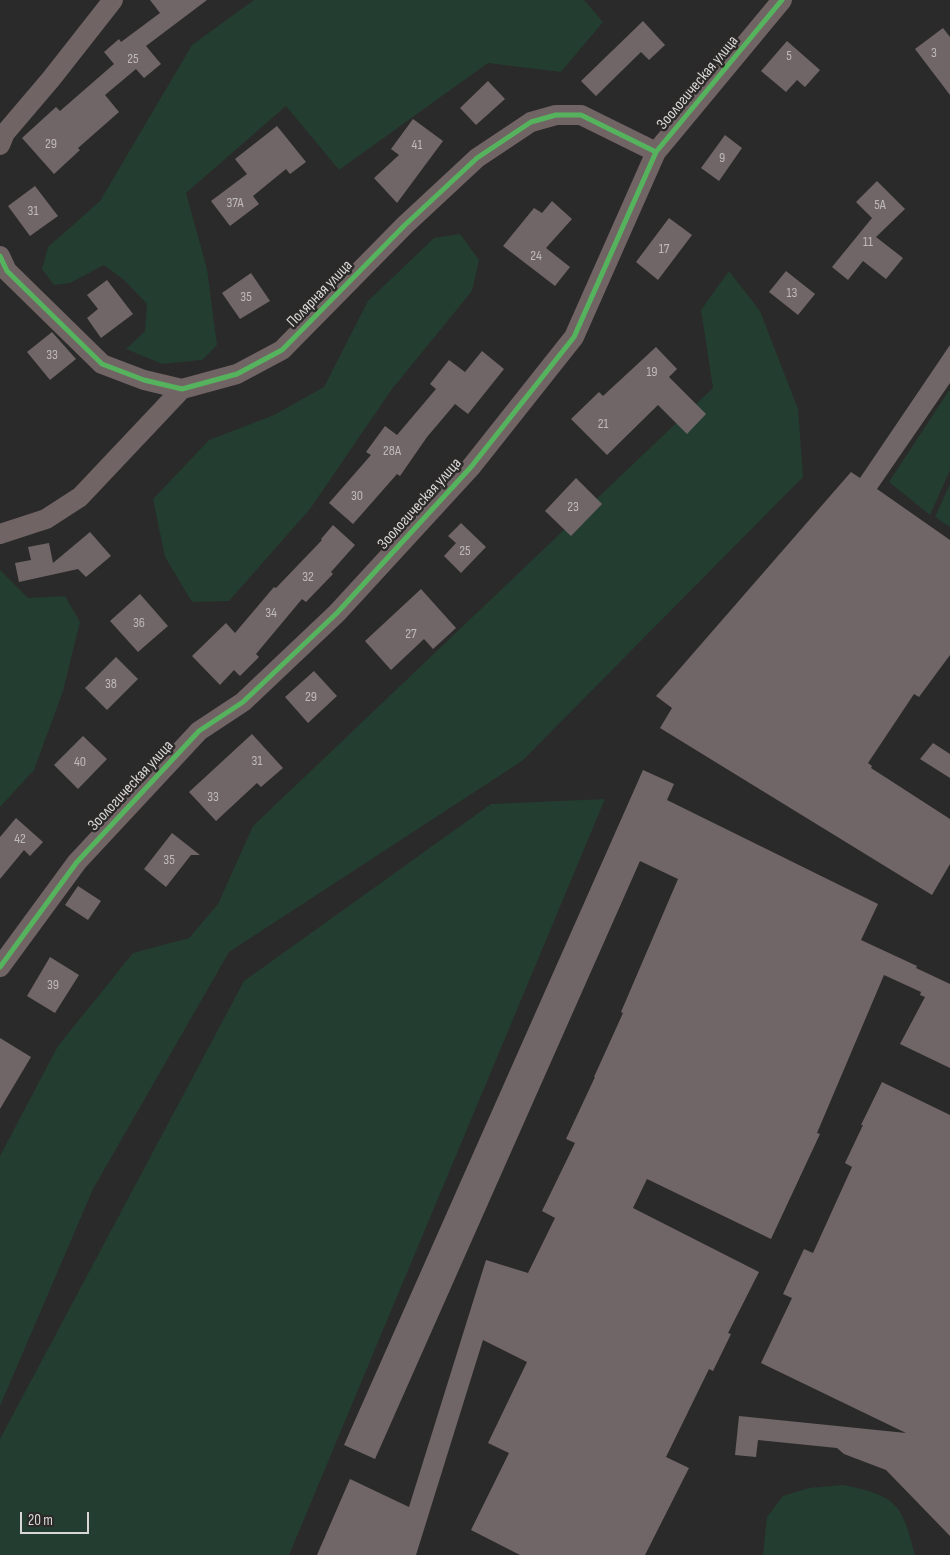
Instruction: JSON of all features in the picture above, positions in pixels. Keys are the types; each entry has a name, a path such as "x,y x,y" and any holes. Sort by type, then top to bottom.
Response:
{"street":[{"path":"0,145 5,133 51,79 113,0"},
{"name":"Зоологическая улица","path":"0,967 77,862 199,731 243,702 337,613 471,467 574,337 656,152 782,0"},
{"name":"Полярная улица","path":"0,256 7,271 102,364 144,380 182,389 237,374 282,350 404,225 478,158 531,122 556,115 581,115 656,152"},
{"path":"0,534 46,519 80,497 182,389"}],"green space":[{"path":"254,0 584,0 603,22 561,72 488,63 339,170 286,106 186,193 207,269 217,345 202,360 162,364 126,349 145,331 147,304 124,280 104,265 70,283 54,285 42,269 48,247 100,201 192,45"},
{"path":"460,234 479,260 472,291 392,389 310,509 229,601 192,602 165,557 153,499 209,440 274,415 324,387 368,301 434,238"},
{"path":"729,271 760,311 798,409 803,477 522,761 229,952 93,1189 0,1406 0,1156 58,1046 133,953 189,938 218,904 253,826 713,388 701,310"},
{"path":"950,389 950,470 930,515 889,482"},
{"path":"950,484 950,527 935,517"},
{"path":"0,570 28,598 65,596 80,622 63,691 34,770 0,807"},
{"path":"605,799 289,1555 0,1555 0,1439 244,981 491,804"},
{"path":"843,1485 875,1493 886,1498 894,1505 901,1513 906,1524 915,1555 763,1555 767,1517 783,1496 809,1488"}],"building":[{"path":"150,0 207,0 146,46 161,64 144,78 136,69 105,95 119,112 78,148 80,150 54,174 22,138 56,107 60,111 114,64 104,52 119,39 121,42 160,13"},
{"path":"643,21 665,45 649,60 641,52 596,96 581,81"},
{"path":"943,28 950,37 950,95 915,49"},
{"path":"787,41 820,70 805,87 797,80 786,92 761,71"},
{"path":"488,81 505,99 476,125 460,108"},
{"path":"413,119 443,141 397,203 374,178 399,155 391,149"},
{"path":"277,126 306,162 290,174 286,169 253,196 259,204 230,226 211,201 247,174 235,159"},
{"path":"725,135 742,148 719,181 701,168"},
{"path":"877,181 905,209 876,237 903,258 886,279 863,261 848,280 832,267 872,218 856,202"},
{"path":"35,186 58,216 30,236 8,206"},
{"path":"552,201 572,219 546,248 570,267 555,286 503,246 534,208 542,213"},
{"path":"669,218 692,235 658,280 636,262"},
{"path":"786,271 815,294 798,315 769,292"},
{"path":"251,273 270,301 240,319 222,293"},
{"path":"107,280 133,314 101,338 87,318 98,309 87,295"},
{"path":"52,332 76,359 50,380 27,352"},
{"path":"950,345 950,383 877,489 950,540 950,655 919,697 914,694 868,763 872,766 871,768 950,819 950,864 932,895 660,728 672,708 656,696 851,472 860,478"},
{"path":"656,347 677,369 669,377 706,414 687,434 658,405 607,455 571,419 599,392 603,396"},
{"path":"482,351 504,369 468,414 455,404 427,437 400,476 397,474 353,524 329,503 371,455 366,452 385,426 397,435 436,389 430,384 449,360 465,372"},
{"path":"576,478 602,504 571,536 545,511"},
{"path":"461,523 486,547 461,573 444,556 456,543 448,536"},
{"path":"333,525 355,545 331,572 333,574 306,602 302,599 256,654 259,657 240,676 234,670 220,685 192,656 226,623 235,633 274,587 276,588 322,540"},
{"path":"90,532 111,556 86,577 78,569 19,582 15,563 31,560 28,547 49,543 53,563"},
{"path":"421,589 456,628 433,649 424,639 391,670 365,641"},
{"path":"140,594 168,626 138,652 110,621"},
{"path":"116,657 138,679 107,710 85,688"},
{"path":"314,671 337,696 308,723 285,697"},
{"path":"252,734 283,768 261,787 257,783 216,821 189,792"},
{"path":"83,736 107,759 78,789 54,765"},
{"path":"933,743 950,754 950,778 920,759"},
{"path":"643,770 674,784 667,800 878,904 861,940 917,966 916,968 950,984 950,1068 900,1044 925,997 920,995 921,992 884,975 817,1133 820,1134 771,1239 647,1179 633,1208 759,1272 728,1333 731,1334 713,1371 709,1369 666,1457 689,1468 645,1555 520,1555 471,1530 509,1453 488,1443 527,1362 483,1340 416,1555 317,1555 350,1479 409,1507 486,1260 528,1273 555,1218 542,1211 575,1143 566,1139 623,1013 621,1012 678,879 640,861 375,1459 344,1445"},
{"path":"16,818 43,842 30,856 24,850 0,879 0,837"},
{"path":"172,833 200,855 191,855 166,887 144,869"},
{"path":"78,886 101,901 88,920 65,905"},
{"path":"50,957 79,975 55,1013 27,996"},
{"path":"0,1038 31,1057 0,1109"},
{"path":"882,1082 950,1115 950,1536 886,1470 844,1454 837,1448 758,1440 756,1457 735,1455 739,1416 906,1433 761,1363 792,1298 783,1294 804,1249 813,1253 852,1167 845,1163"}],"cycle path":[{"path":"0,967 77,862 199,731 243,702 337,613 471,467 574,337 656,152 782,0"},
{"path":"0,256 7,271 102,364 144,380 182,389 237,374 282,350 405,225 477,158 531,122 556,115 581,115 656,152"}]}
